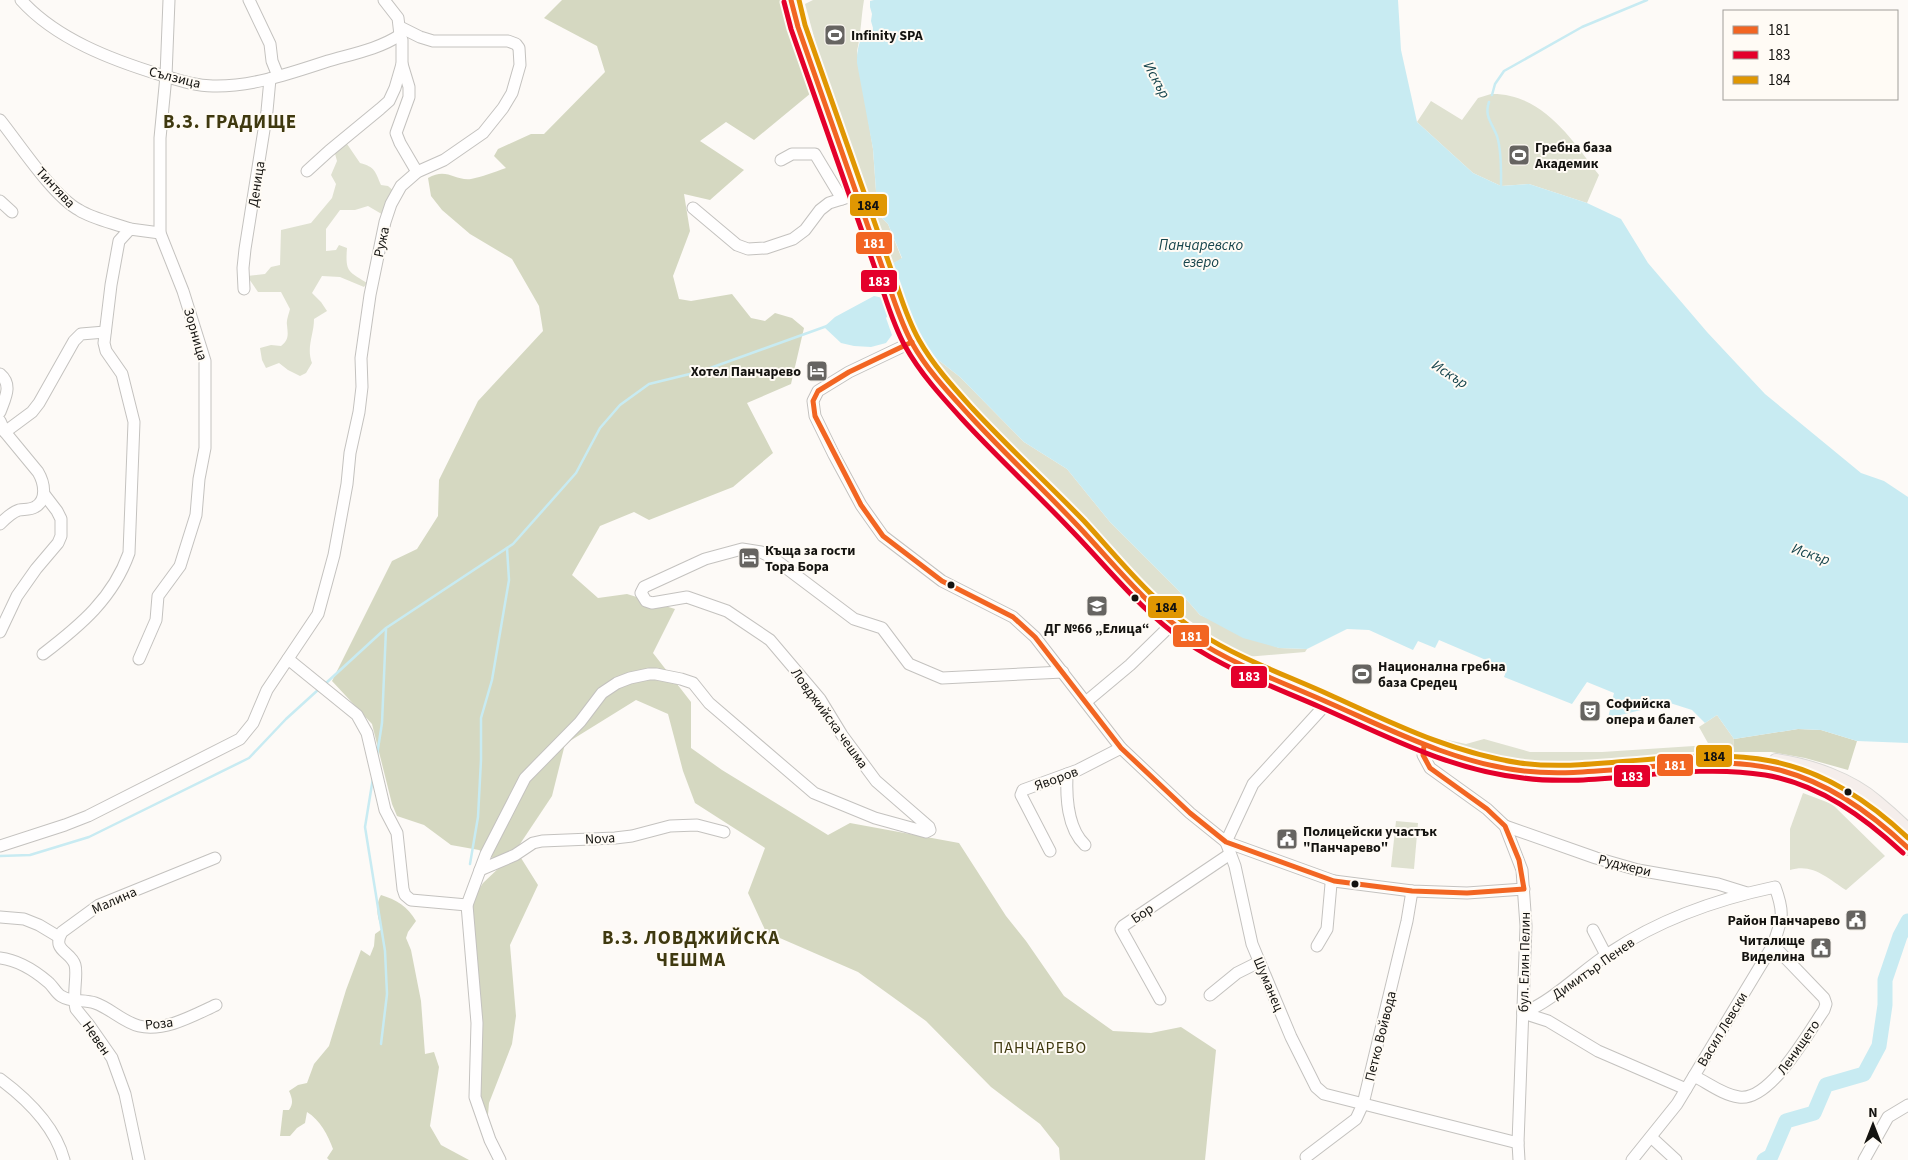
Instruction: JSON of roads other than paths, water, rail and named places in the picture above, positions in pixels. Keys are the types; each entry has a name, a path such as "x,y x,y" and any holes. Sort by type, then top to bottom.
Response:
{"main road":[{"path":"791,0 798,27 891,292 912,342 932,373 957,403 1077,525 1137,591 1172,624 1220,655 1424,746 1497,767 1526,771 1588,773 1682,766 1744,758 1780,762 1803,766 1859,791 1875,801 1908,831"},
{"path":"1682,766 1744,766 1781,770 1819,784 1844,796 1867,812 1908,848"}],"street":[{"name":"Сълзица","path":"21,0 33,13 63,33 122,63 182,82 212,86 274,78 389,42 400,31"},
{"name":"Зорница","path":"139,659 156,620 158,596 180,566 186,550 196,515 199,479 205,448 205,360 183,291 160,233 160,138 166,76 169,0"},
{"name":"Деница","path":"244,289 243,268 245,249 274,78 270,44 249,0"},
{"path":"307,171 389,101 395,88 402,64 402,40 398,18 384,0"},
{"name":"Ружа","path":"0,846 88,816 240,739 253,722 267,690 318,614 334,555 347,484 350,452 360,412 362,358 370,295 385,222 396,192 417,172 444,160 483,132 512,94 520,65 519,48 508,40 433,41 400,31"},
{"path":"402,64 409,87 409,97 396,133 400,144 417,172"},
{"name":"Тинтява","path":"0,120 51,185 69,204 81,212 130,228 160,233"},
{"path":"781,160 792,154 815,154 842,199"},
{"path":"693,208 737,245 748,249 766,248 794,238 805,230 820,210 829,203 858,194"},
{"path":"0,201 12,212"},
{"path":"43,654 88,618 110,591 130,553 134,422 122,374 106,352 104,343 112,278 119,241 130,228"},
{"path":"5,432 32,412 82,334 105,332"},
{"path":"912,342 849,372 818,391 813,400 815,416 861,505 883,536 942,581 1013,617 1035,637 1122,748 1190,813 1226,842 1334,881 1412,891 1468,893 1524,889"},
{"path":"0,374 4,378 8,390 0,412"},
{"path":"0,421 5,432 42,478 44,494 38,506 33,509 18,510 5,518 0,524"},
{"path":"0,632 17,596 36,568 58,543 61,536 61,519 44,494"},
{"name":"Ловджийска чешма","path":"480,870 486,854 525,778 580,722 602,693 617,683 649,674 669,676 693,683 709,702 762,750 814,793 875,818 926,832 930,830 930,827 876,781 842,734 820,699 770,640 727,612 687,597 652,603 646,602 641,596 641,590 644,587 705,559 742,549 752,550 773,558 854,620 882,628 909,664 930,675 942,678 1063,672"},
{"path":"1087,701 1130,665 1172,624"},
{"path":"288,659 357,715 367,733 385,810 397,833 405,895 411,900 467,905"},
{"path":"1226,842 1253,784 1328,702"},
{"name":"бул. Елин Пелин","path":"1424,746 1423,755 1430,768 1487,809 1505,826 1518,860 1524,889 1526,926 1518,1143 1519,1160"},
{"name":"Яворов","path":"1050,851 1022,795 1023,790 1068,774 1122,748"},
{"path":"1068,774 1069,814 1073,827 1085,845"},
{"name":"Nova","path":"480,870 514,855 533,843 542,841 615,838 632,836 670,826 697,825 724,832"},
{"name":"Руджери","path":"1505,826 1596,858 1638,870 1718,884 1747,893"},
{"name":"Шуманец","path":"1226,842 1235,866 1252,944 1291,1037 1316,1087 1324,1094 1518,1143"},
{"name":"Бор","path":"1160,999 1121,929 1230,854"},
{"name":"Малина","path":"59,937 62,932 99,905 215,858"},
{"path":"480,870 467,905 477,1023 475,1096 484,1124 500,1160"},
{"path":"1317,946 1327,929 1331,884 1334,881"},
{"name":"Димитър Пенев","path":"1523,1013 1540,1006 1606,955 1670,920 1747,893 1775,887"},
{"name":"Васил Левски","path":"1632,1160 1677,1104 1773,945 1781,922 1782,911 1775,887"},
{"name":"Петко Войвода","path":"1306,1157 1356,1119 1363,1104 1405,930 1412,891"},
{"path":"0,917 24,919 39,925 59,937 59,945 63,952 75,963 74,1001"},
{"path":"1593,930 1606,955"},
{"name":"Ленището","path":"1694,1076 1726,1093 1740,1098 1756,1094 1775,1080 1824,1010 1826,1004 1824,998 1773,945"},
{"name":"Невен","path":"0,958 28,968 48,982 60,996 74,1001 76,1009 90,1025 104,1046 118,1073 128,1104 139,1160"},
{"path":"1210,995 1236,974 1259,962"},
{"name":"Роза","path":"74,1001 94,1003 139,1026 177,1023 216,1005"},
{"path":"1523,1013 1548,1021 1598,1051 1686,1089"},
{"path":"0,1079 32,1106 62,1150 64,1160"},
{"path":"1864,1160 1888,1118 1908,1105"},
{"path":"1651,1137 1676,1160"}],"water":[{"name":"Панчаревско езеро","path":"1398,0 1401,50 1417,122 1473,173 1501,186 1529,184 1587,203 1621,219 1648,263 1707,332 1765,394 1861,473 1884,481 1908,497 1908,743 1857,741 1821,730 1798,729 1734,739 1717,715 1705,723 1692,710 1670,703 1608,718 1614,693 1587,682 1572,704 1504,677 1507,669 1439,640 1435,648 1418,641 1413,650 1369,630 1347,629 1307,649 1279,648 1243,638 1200,615 1178,590 1110,522 1067,469 1024,442 960,377 932,355 913,321 889,314 886,318 892,335 886,343 871,347 841,343 824,327 835,317 874,296 883,298 901,291 892,264 902,258 888,224 881,217 877,205 873,149 857,63 861,39 866,32 872,33 870,1"}],"waterway":[{"path":"1492,95 1495,84 1504,71 1582,27 1647,0"},
{"path":"1489,102 1487,111 1500,148 1501,187"},
{"path":"325,684 386,628 513,544 576,473 600,428 620,405 649,384 702,371 827,326"},
{"path":"470,864 478,817 481,718 492,680 509,580 507,548"},
{"path":"377,755 382,723 386,629"},
{"path":"0,856 30,855 89,837 249,758 286,719 319,689"},
{"path":"373,778 365,827 385,951 387,994 381,1044"},
{"path":"1764,1160 1771,1156 1786,1121 1814,1113 1826,1085 1864,1074 1879,1046 1885,1005 1885,980 1900,936 1908,921"}],"place":[{"name":"Infinity SPA","path":"835,35"},
{"name":"Гребна база Академик","path":"1519,155"},
{"name":"Хотел Панчарево","path":"817,371"},
{"name":"Къща за гости Тора Бора","path":"749,558"},
{"name":"ДГ №66 „Елица“","path":"1097,606"},
{"name":"Национална гребна база Средец","path":"1362,674"},
{"name":"Софийска опера и балет","path":"1590,711"},
{"name":"Полицейски участък \"Панчарево\"","path":"1287,839"},
{"name":"Район Панчарево","path":"1856,920"},
{"name":"Читалище Виделина","path":"1821,948"}],"district":[{"name":"В.З. ГРАДИЩЕ","path":"230,121"},
{"name":"В.З. ЛОВДЖИЙСКА ЧЕШМА","path":"691,948"},
{"name":"ПАНЧАРЕВО","path":"1040,1047"}],"water label":[{"name":"Искър","path":"1157,80"},
{"name":"Искър","path":"1450,374"},
{"name":"Искър","path":"1811,554"}]}
